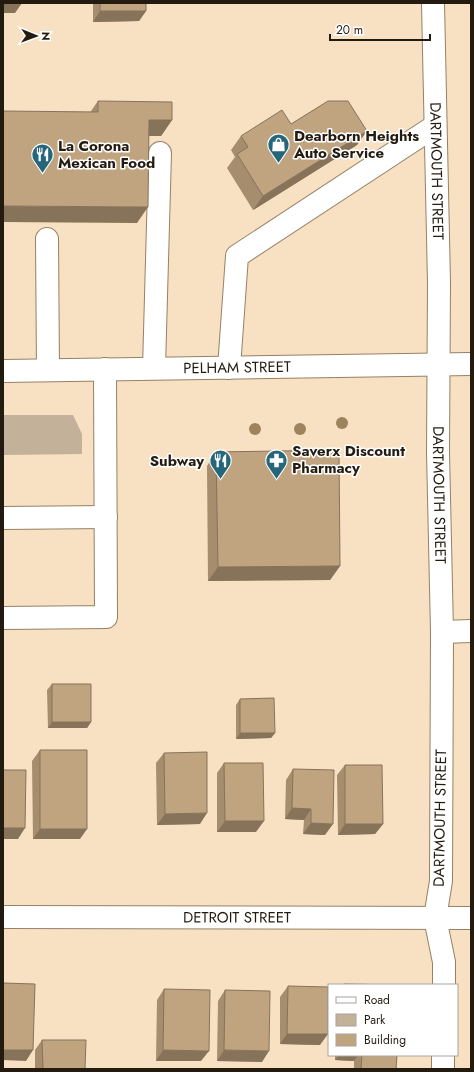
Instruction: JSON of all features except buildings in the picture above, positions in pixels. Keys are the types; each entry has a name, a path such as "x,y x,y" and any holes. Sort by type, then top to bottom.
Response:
{"street":[{"name":"DARTMOUTH STREET","path":"433,3 439,283 437,365 442,632 441,881 436,918 444,962 444,984"},
{"path":"229,368 237,256 435,126"},
{"path":"154,368 160,153"},
{"path":"48,239 48,370"},
{"name":"PELHAM STREET","path":"3,371 471,364"},
{"path":"3,618 106,617 105,370"},
{"path":"3,518 106,516"},
{"path":"442,632 471,631"},
{"name":"DETROIT STREET","path":"3,917 471,918"},
{"path":"443,1056 443,1069"}],"green space":[{"path":"3,415 73,415 82,434 82,454 3,455"}],"place":[{"name":"Dearborn Heights Auto Service","path":"279,164"},
{"name":"La Corona Mexican Food","path":"42,174"},
{"name":"Subway","path":"220,480"},
{"name":"Saverx Discount Pharmacy","path":"276,480"}]}
